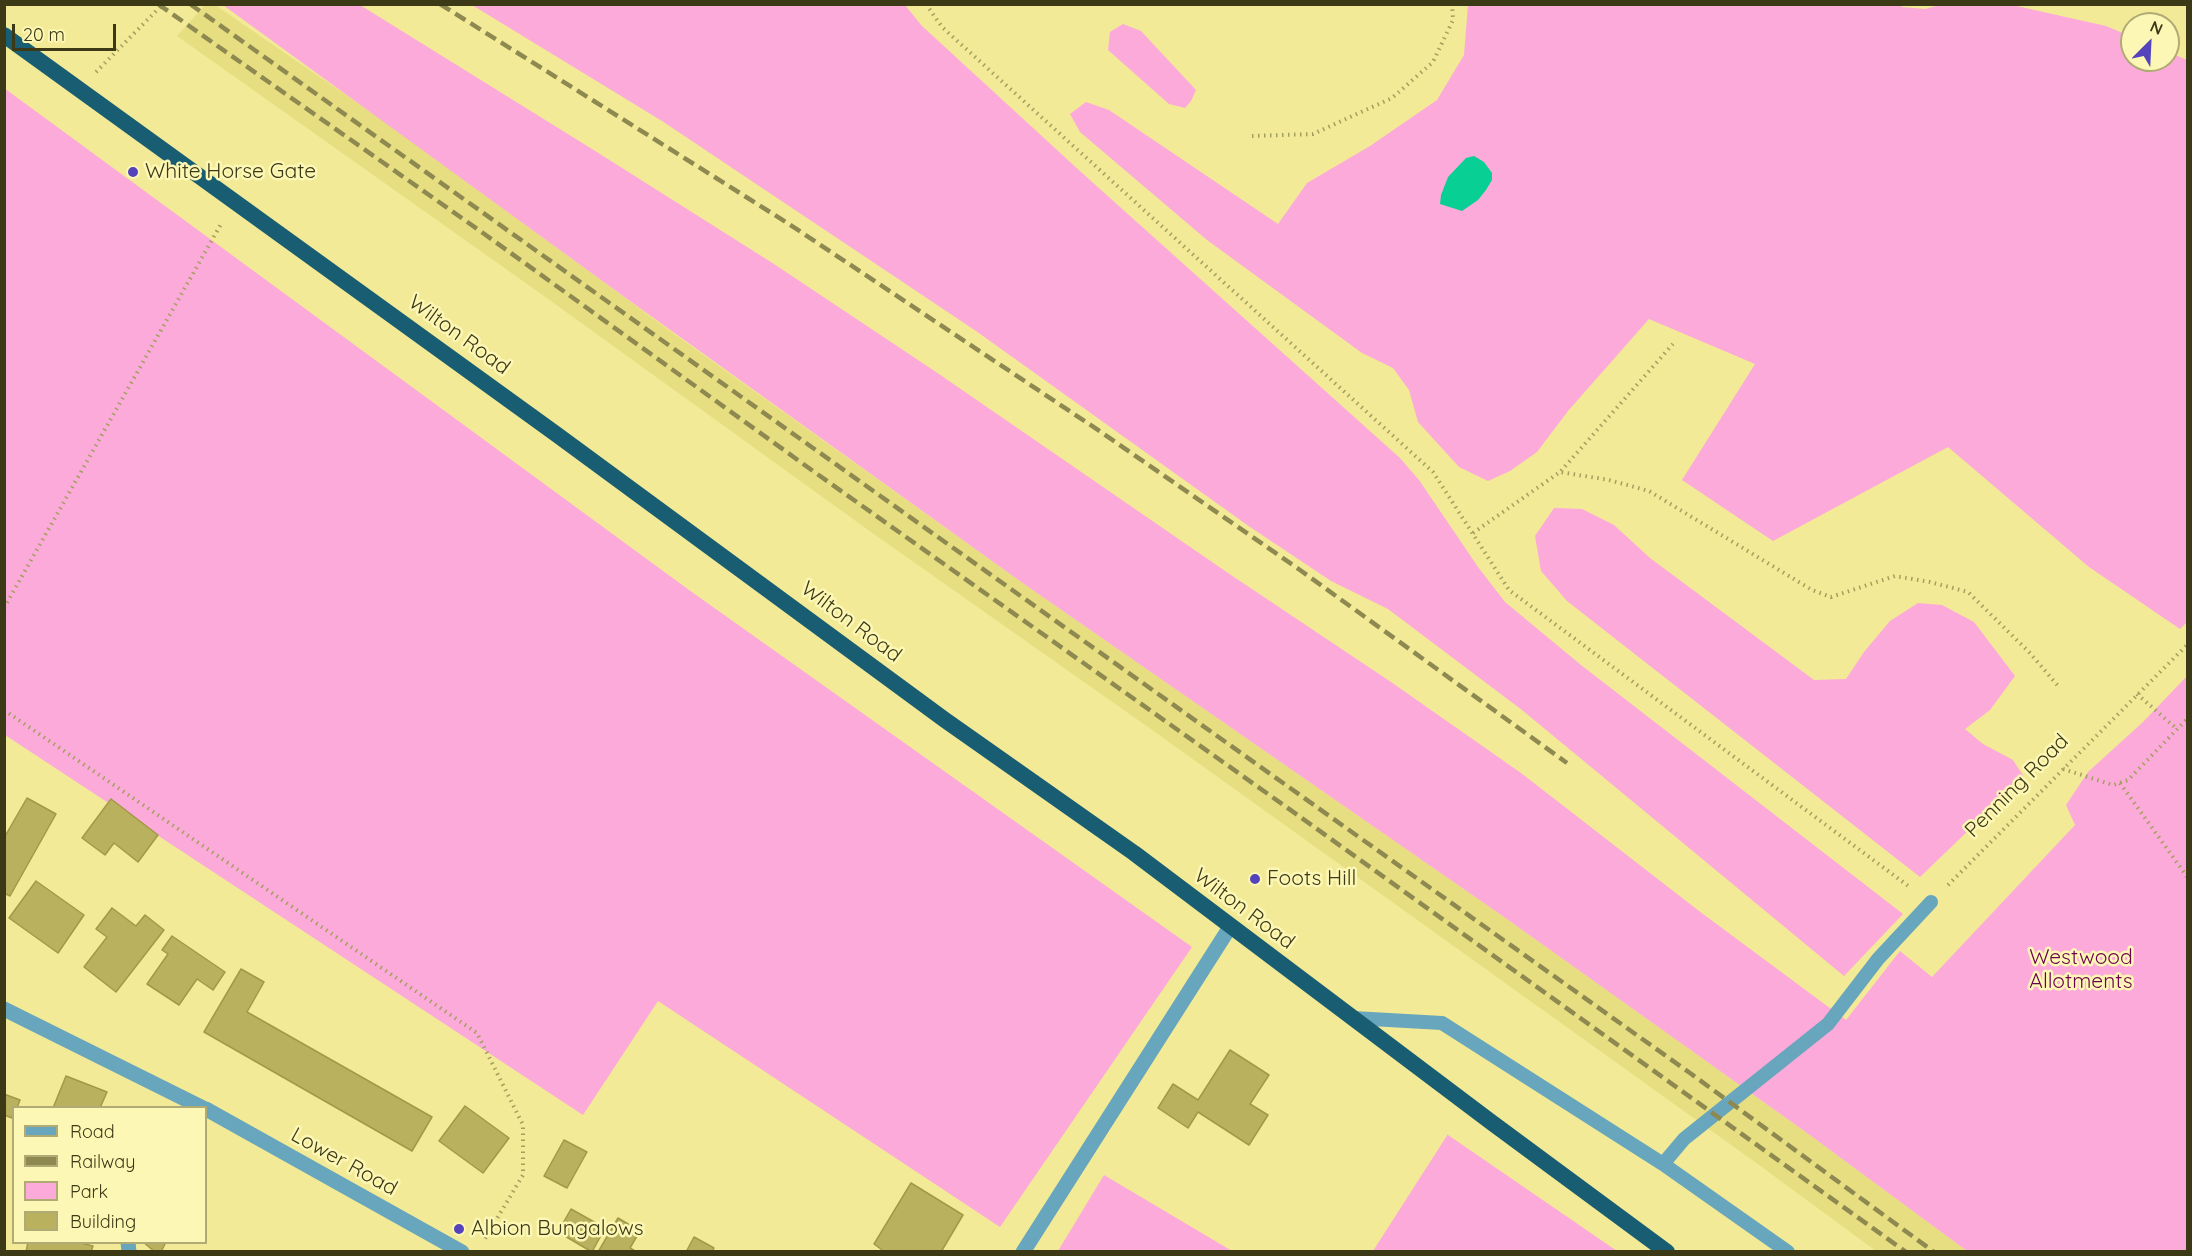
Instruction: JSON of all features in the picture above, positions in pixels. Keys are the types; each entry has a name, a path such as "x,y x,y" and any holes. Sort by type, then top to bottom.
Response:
{"highway":[{"name":"Wilton Road","path":"4,35 738,566 945,720 1134,853 1230,927 1667,1251"}],"street":[{"path":"1023,1251 1230,927"},
{"name":"Lower Road","path":"4,1009 176,1101 196,1106"},
{"name":"Lower Road","path":"207,1110 462,1251"}],"lane":[{"path":"1663,1164 1684,1139 1827,1023 1878,959 1931,903"},
{"path":"1353,1018 1442,1023 1663,1164 1788,1251"}],"path":[{"path":"79,88 163,4"},
{"path":"926,4 942,27 1433,472 1509,590 1931,903"},
{"path":"1252,136 1313,134 1392,98 1433,62 1453,20 1452,4"},
{"path":"4,608 235,201"},
{"path":"1473,533 1560,472 1673,344"},
{"path":"1560,472 1609,480 1649,491 1812,590 1832,597 1895,576 1968,592 2029,652 2060,687"},
{"name":"Penning Road","path":"1931,903 2187,644"},
{"path":"2137,694 2177,729"},
{"path":"4,710 477,1033 523,1125 523,1175 478,1251"},
{"path":"2063,769 2113,785 2128,780 2187,718"},
{"path":"2120,783 2187,878"}],"shaded area":[{"path":"205,5 215,5 381,119 677,336 1024,584 1504,917 1807,1133 1967,1251 1876,1251 1155,732 177,36"},
{"path":"1474,156 1484,162 1492,173 1492,180 1486,190 1478,200 1462,211 1440,204 1448,177 1466,158"}],"green space":[{"path":"1900,4 1902,7 1925,9 1940,5 2012,5 2106,26 2120,32 2120,72 2180,72 2180,57 2187,60 2187,622 2180,629 2089,567 1948,447 1773,541 1682,480 1755,364 1649,319 1568,411 1537,452 1510,471 1488,481 1459,467 1418,422 1409,390 1393,368 1362,353 1207,240 1080,132 1070,114 1086,102 1109,110 1278,224 1307,183 1370,146 1437,100 1464,55 1468,5"},
{"name":"Westwood Allotments","path":"223,5 360,5 592,149 774,264 936,372 1391,682 1521,773 1699,911 1846,1020 1900,951 1932,977 2075,825 2066,805 2088,772 2143,722 2187,676 2187,1251 1967,1251 1807,1133 1504,917 1024,584"},
{"path":"472,5 905,5 922,26 1081,172 1400,458 1419,480 1478,567 1505,602 1581,665 1903,914 1844,976 1522,710 1388,609 1331,581 1250,527 976,331 662,121"},
{"path":"1123,24 1141,31 1196,90 1185,108 1169,104 1108,50 1110,32"},
{"path":"4,88 689,590 1192,947 1000,1227 658,1001 583,1115 5,735"},
{"path":"1554,508 1582,509 1614,525 1650,558 1814,680 1846,679 1864,652 1890,621 1918,603 1942,605 1974,622 2015,676 1990,710 1965,729 1983,744 2013,760 2024,777 1920,877 1567,601 1541,571 1535,536"},
{"path":"1448,1135 1617,1251 1373,1251"},
{"path":"1104,1175 1232,1251 1058,1251"}],"building":[{"path":"27,798 56,814 10,896 4,893 4,838"},
{"path":"111,799 158,835 138,862 114,843 105,855 82,838"},
{"path":"36,881 84,915 58,953 9,918"},
{"path":"112,908 136,926 145,915 164,930 116,992 84,967 107,937 96,929"},
{"path":"172,936 225,972 213,990 197,979 179,1005 147,984 168,954 162,950"},
{"path":"241,969 264,982 247,1012 432,1117 412,1151 204,1032"},
{"path":"1230,1050 1269,1075 1250,1104 1268,1115 1249,1145 1198,1112 1188,1128 1158,1108 1173,1084 1198,1100"},
{"path":"66,1076 107,1092 101,1106 54,1106"},
{"path":"4,1094 20,1100 18,1106 12,1106 12,1118 4,1115"},
{"path":"465,1106 509,1138 483,1173 439,1141"},
{"path":"564,1140 587,1152 567,1188 544,1176"},
{"path":"911,1183 963,1215 941,1252 885,1252 874,1244"},
{"path":"571,1209 605,1228 592,1252 558,1232"},
{"path":"618,1218 640,1231 630,1248 637,1252 598,1252"},
{"path":"694,1237 714,1248 712,1252 686,1252"},
{"path":"28,1244 93,1246 91,1252 26,1252"},
{"path":"145,1244 165,1244 161,1252 155,1252"}],"railway":[{"path":"158,4 483,233 1906,1252"},
{"path":"190,4 1690,1073 1934,1252"},
{"path":"440,4 789,224 1101,432 1300,570 1567,763"}],"place":[{"name":"White Horse Gate","path":"133,172"},
{"name":"Foots Hill","path":"1255,879"},
{"name":"Albion Bungalows","path":"459,1229"}]}
